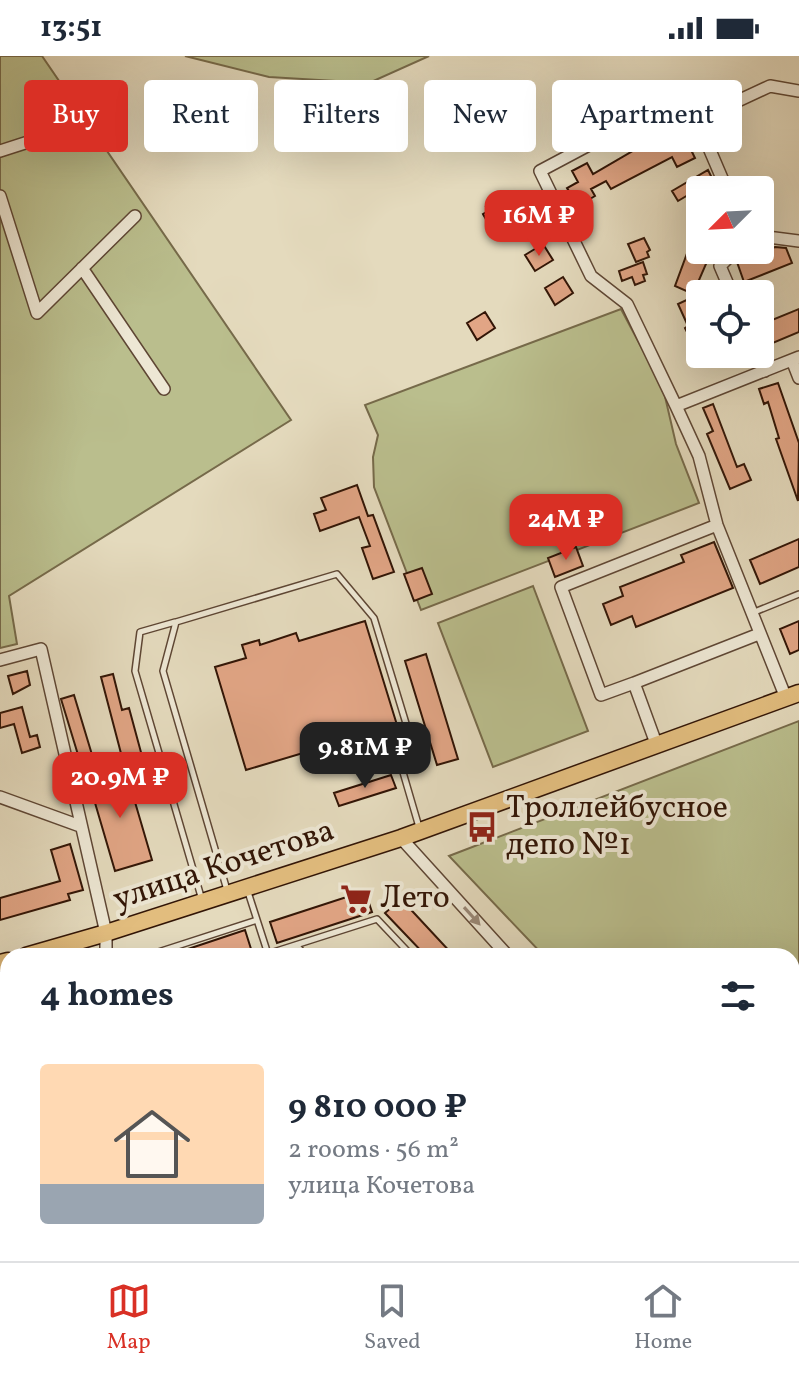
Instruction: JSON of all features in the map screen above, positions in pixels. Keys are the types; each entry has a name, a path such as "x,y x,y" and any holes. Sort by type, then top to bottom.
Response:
{"main road":[{"name":"улица Кочетова","path":"54,948 401,838 792,696"}],"street":[{"path":"742,99 770,86 799,91"},
{"path":"0,151 24,143"},
{"path":"576,152 540,171 591,276 627,304 676,406 699,456 717,525 759,634 792,696"},
{"path":"711,152 721,176"},
{"path":"0,196 37,313 135,216"},
{"path":"774,238 799,241"},
{"path":"82,268 164,389"},
{"path":"676,406 795,358 799,378"},
{"path":"717,525 561,587 601,695 759,634"},
{"path":"0,660 41,649 106,933 106,948"},
{"path":"634,683 657,746"},
{"path":"0,797 80,826"},
{"path":"401,838 501,948"}],"lane":[{"path":"203,902 135,671 140,632 337,574 374,618 408,730 400,762 420,831"},
{"path":"751,613 799,594"},
{"path":"176,622 163,671 228,893"},
{"path":"247,887 263,948"},
{"path":"287,948 377,919 404,948"},
{"path":"171,948 257,920"},
{"path":"296,945 299,948"}],"green space":[{"path":"0,56 42,56 58,80 24,80 24,152 108,152 291,420 9,596 17,644 0,648"},
{"path":"185,56 429,56 376,80 269,77"},
{"path":"621,309 663,388 676,444 699,503 421,610 374,487 373,457 378,435 365,405"},
{"path":"533,586 588,731 493,767 438,623"},
{"path":"799,721 799,948 536,948 449,856"}],"building":[{"path":"631,152 692,152 695,158 677,167 672,157 611,189 606,181 591,189 595,196 578,206 567,188 578,182 572,171 587,163 593,174"},
{"path":"686,183 686,196 678,201 672,191"},
{"path":"496,202 502,213 514,206 517,211 523,207 530,218 525,221 527,225 518,230 516,226 501,234 492,219 487,221 483,214 488,211 486,207"},
{"path":"644,238 650,250 647,252 649,257 636,262 628,244"},
{"path":"543,244 553,260 535,271 525,255"},
{"path":"774,247 786,248 792,263 743,280 738,264 774,264"},
{"path":"686,256 686,264 706,264 699,280 686,280 686,291 675,286"},
{"path":"643,262 647,274 643,275 645,281 635,285 632,277 622,281 619,271"},
{"path":"563,277 573,293 555,305 545,288"},
{"path":"686,300 686,322 678,304"},
{"path":"799,309 799,332 774,342 774,319"},
{"path":"485,312 495,328 477,340 467,323"},
{"path":"778,383 799,443 798,501 776,439 779,438 768,402 764,404 759,389"},
{"path":"713,404 737,467 744,464 751,480 730,489 707,434 713,431 703,408"},
{"path":"357,485 368,516 373,515 394,572 373,579 362,548 370,546 359,517 320,531 314,514 326,510 321,498"},
{"path":"799,539 799,567 760,584 750,560"},
{"path":"714,542 733,588 636,627 632,616 611,625 603,604 623,596 620,587 684,562 681,555"},
{"path":"576,547 583,566 555,577 548,558"},
{"path":"422,568 432,594 414,601 404,574"},
{"path":"365,621 397,725 246,770 215,667 246,658 242,645 259,640 260,645 296,633 299,641"},
{"path":"799,621 799,650 790,654 780,629"},
{"path":"426,654 458,759 437,765 405,661"},
{"path":"27,671 30,685 13,694 8,676"},
{"path":"113,674 122,710 129,708 142,756 123,761 101,677"},
{"path":"74,695 93,758 89,759 90,764 77,768 75,759 79,758 61,699"},
{"path":"22,707 30,737 37,735 40,747 22,753 14,724 0,728 0,713"},
{"path":"125,768 152,860 115,871 88,779"},
{"path":"391,775 396,788 339,806 334,793"},
{"path":"70,844 83,890 68,894 70,900 0,920 0,898 60,881 51,850"},
{"path":"365,891 372,912 277,943 270,922"},
{"path":"401,899 447,948 418,948 385,913"},
{"path":"245,930 251,948 191,948"}],"place":[{"name":"Троллейбусное депо №1","path":"482,827"},
{"name":"Лето","path":"356,899"}]}
